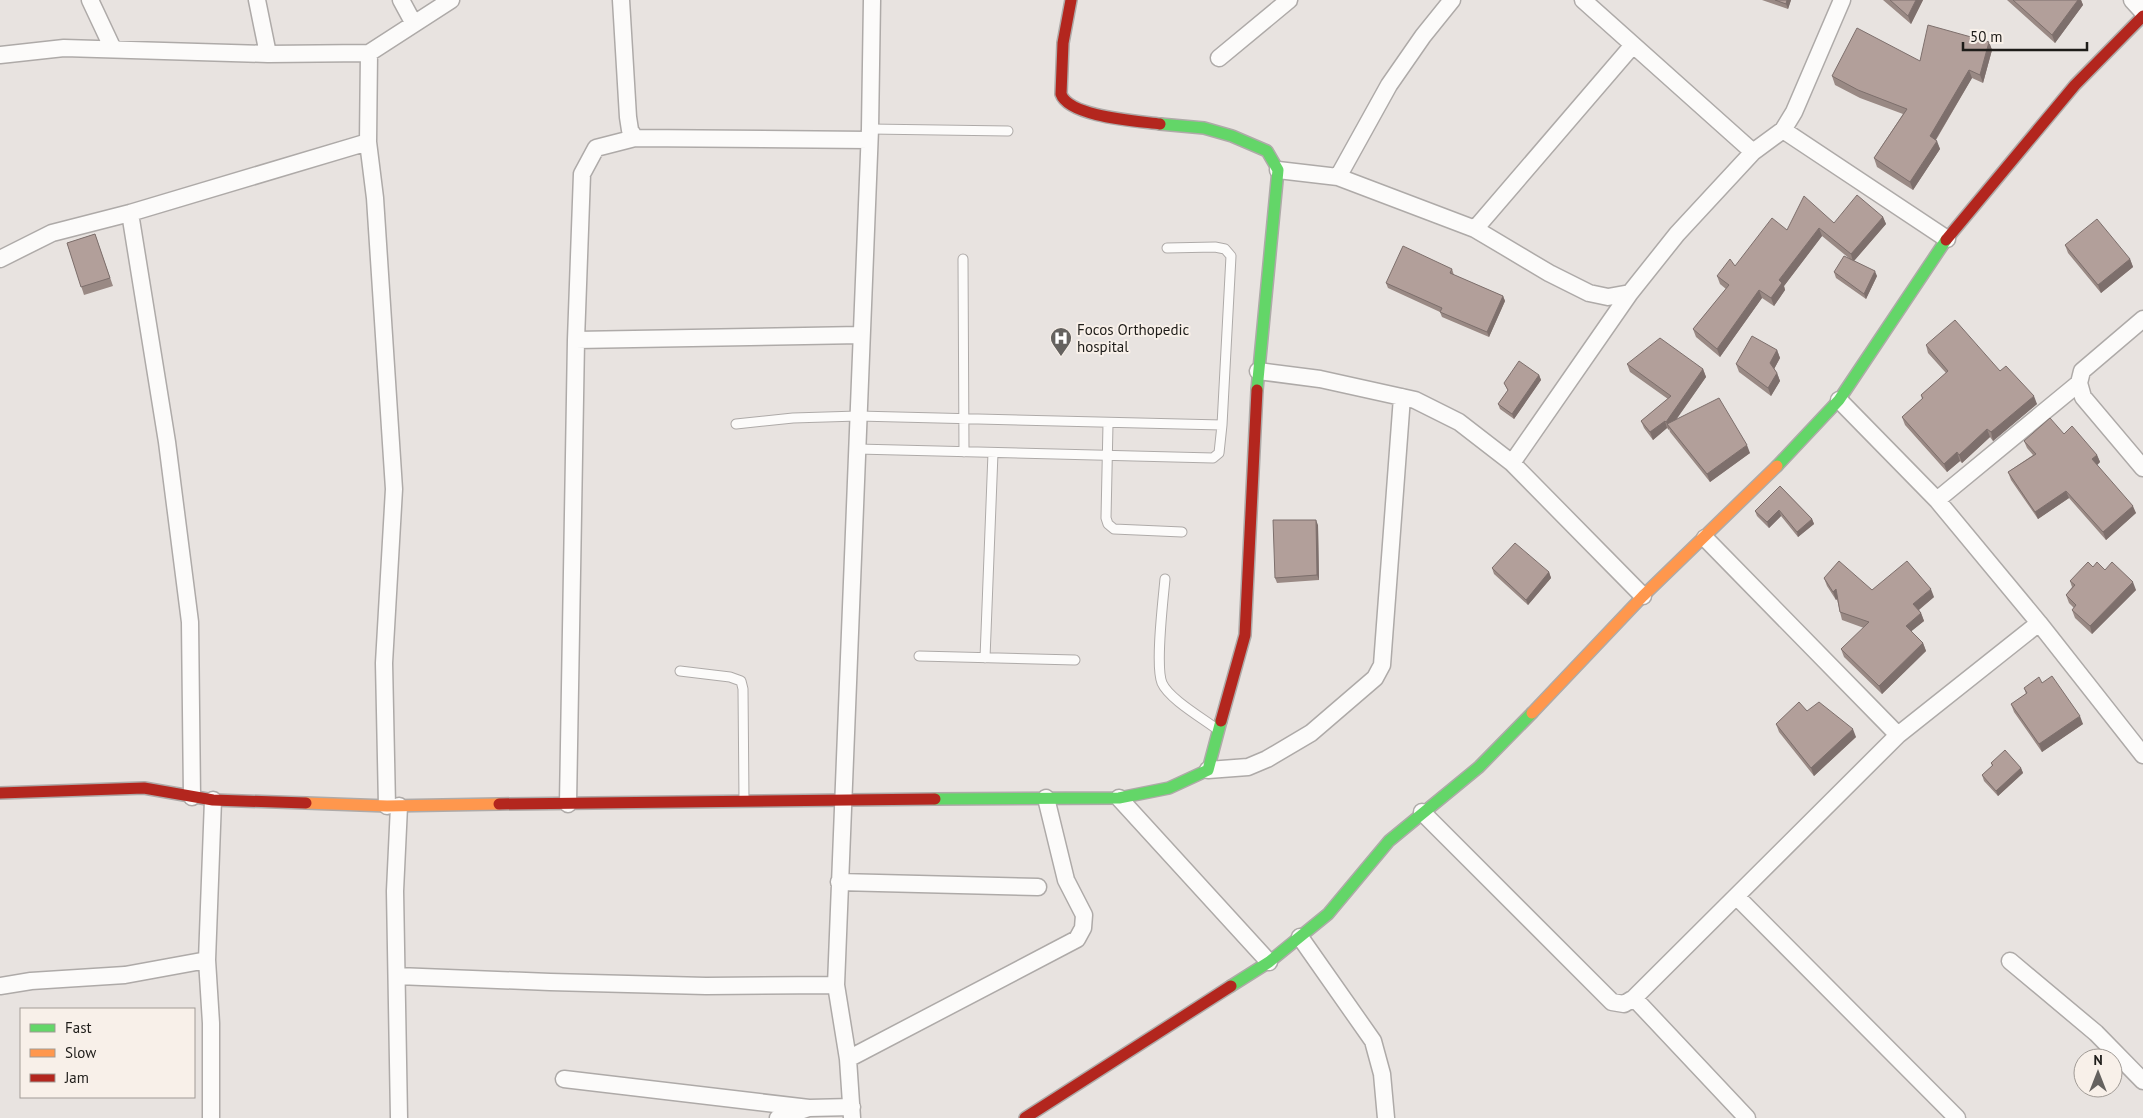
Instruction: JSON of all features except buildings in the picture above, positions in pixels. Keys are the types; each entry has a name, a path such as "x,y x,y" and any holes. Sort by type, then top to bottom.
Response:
{"street":[{"path":"90,0 113,49"},
{"path":"257,0 268,54"},
{"path":"401,0 414,24"},
{"path":"0,55 64,48 268,54 369,53 450,0"},
{"path":"621,0 628,117 630,130 635,138"},
{"path":"564,1079 852,1112 848,1059 836,985 862,335 872,0"},
{"path":"1071,0 1063,43 1061,94 1063,100 1074,108 1100,115 1188,128 1204,128 1232,136 1268,151 1278,170 1258,371 1245,635 1208,770"},
{"path":"1219,58 1289,0"},
{"path":"1338,177 1389,85 1423,36 1452,0"},
{"path":"1583,0 1753,152"},
{"path":"1512,463 1630,293 1677,234 1753,152 1783,130 1794,112 1842,0"},
{"path":"1026,1118 1269,962 1328,914 1389,841 1479,767 1580,664 1643,596 1705,538 1780,463 1840,400 1947,239 2075,85 2143,14 2132,0"},
{"path":"1475,229 1633,45"},
{"path":"369,53 368,142 376,207 394,489 384,663 393,806 399,1118"},
{"path":"1783,130 1947,239"},
{"path":"568,804 576,340 582,174 596,148 635,138 869,135"},
{"path":"0,259 52,233 130,213 368,142"},
{"path":"1278,170 1338,177 1475,229 1549,273 1589,293 1608,296 1630,293"},
{"path":"130,213 167,442 190,622 192,796"},
{"path":"2143,319 2082,371 2079,383 2083,397 2143,468"},
{"path":"576,340 862,335"},
{"path":"1258,371 1320,379 1415,400 1459,422 1512,463 1643,596"},
{"path":"1937,500 2079,383"},
{"path":"0,792 144,788 213,800 393,806 843,799 1119,798 1169,788 1208,770 1248,767 1267,759 1312,733 1375,678 1382,665 1402,398"},
{"path":"1840,400 1937,500 2039,623 2143,755"},
{"path":"1705,538 1898,734"},
{"path":"1422,812 1612,1002 1624,1004 1634,998 1737,897 1898,734 2039,623"},
{"path":"848,1059 1077,939 1083,928 1084,915 1066,880 1046,798"},
{"path":"1119,798 1269,962"},
{"path":"207,1116 212,1023 207,960 213,800"},
{"path":"840,882 1038,887"},
{"path":"1737,897 1957,1118"},
{"path":"1300,937 1373,1041 1382,1074 1386,1118"},
{"path":"0,986 31,981 126,974 207,960"},
{"path":"2010,961 2096,1034 2143,1081"},
{"path":"397,976 686,986 836,985"},
{"path":"1634,998 1747,1118"},
{"path":"778,1118 809,1108"}],"lane":[{"path":"869,135 1008,131"},
{"path":"857,449 1213,458 1219,453 1222,425 1231,256 1226,249 1215,247 1167,248"},
{"path":"962,259 964,452"},
{"path":"736,424 793,418 858,416 1108,424 1222,425"},
{"path":"1108,424 1106,518 1108,524 1114,528 1182,532"},
{"path":"984,658 993,453"},
{"path":"1165,579 1160,666 1162,684 1172,695 1219,730"},
{"path":"919,656 1075,660"},
{"path":"680,672 730,677 741,681 743,689 744,801"}],"traffic: fast":[{"path":"1160,124 1204,128 1232,136 1267,151 1278,170 1257,390"},
{"path":"1777,466 1839,400 1946,240"},
{"path":"1231,986 1269,962 1328,914 1389,841 1479,767 1532,713"},
{"path":"935,799 1119,798 1169,788 1208,770 1221,721"}],"traffic: slow":[{"path":"1532,713 1643,596 1777,466"},
{"path":"306,803 387,806 499,804"}],"traffic: jam":[{"path":"1071,0 1063,43 1061,94 1067,102 1090,113 1160,124"},
{"path":"1946,240 2075,85 2143,16"},
{"path":"1221,721 1245,635 1257,390"},
{"path":"0,793 144,788 213,800 306,803"},
{"path":"499,804 935,799"},
{"path":"1025,1118 1231,986"}],"place":[{"name":"Focos Orthopedic hospital","path":"1061,357"}]}
